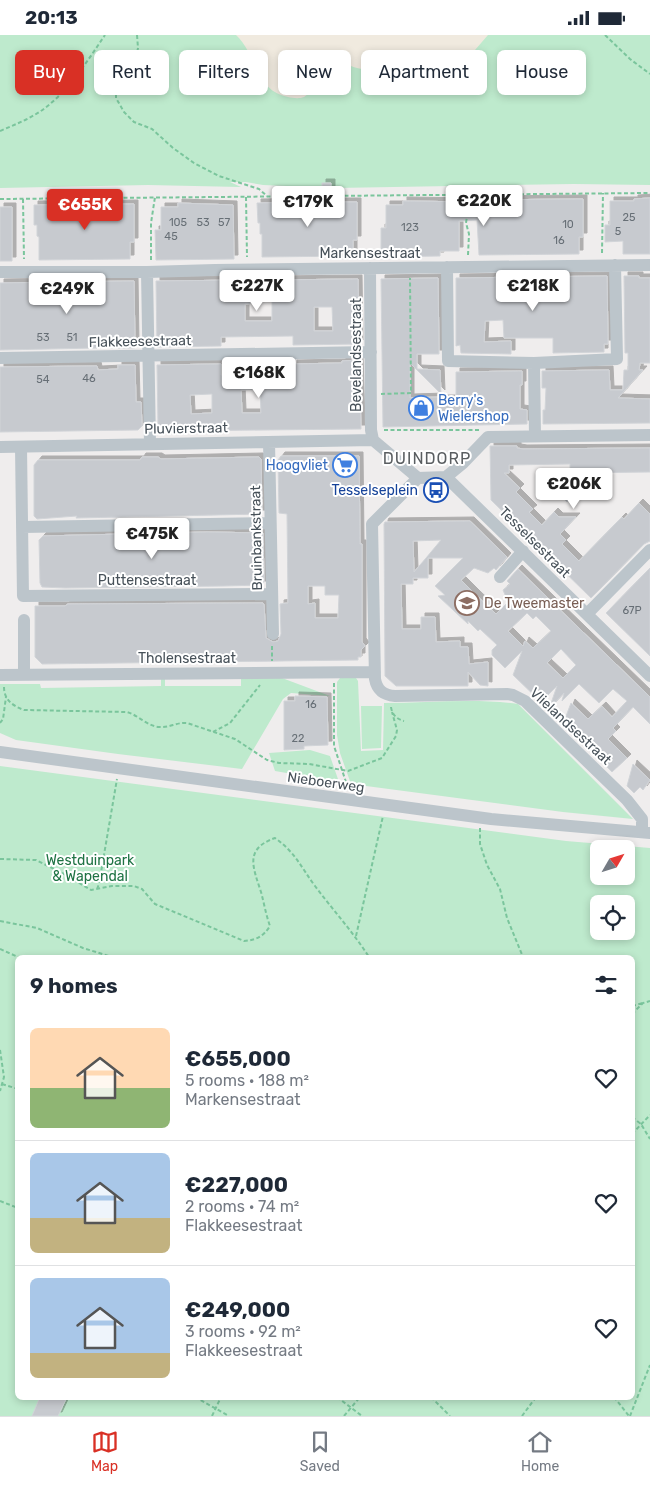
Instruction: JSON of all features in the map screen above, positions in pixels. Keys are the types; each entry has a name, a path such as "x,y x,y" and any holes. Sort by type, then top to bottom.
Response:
{"street":[{"path":"447,267 448,361 534,363 617,359 615,265"},
{"name":"Markensestraat","path":"0,272 149,272 247,269 650,265"},
{"name":"Bevelandsestraat","path":"370,268 372,435"},
{"path":"149,272 150,444"},
{"name":"Flakkeesestraat","path":"0,357 371,352"},
{"path":"534,363 535,436"},
{"path":"372,435 418,479"},
{"name":"Pluvierstraat","path":"0,447 269,442 372,435"},
{"path":"390,695 382,693 376,684 372,524 418,479 446,477 463,463 488,437 650,435"},
{"name":"Bruinbankstraat","path":"269,442 272,639"},
{"path":"21,447 22,527 270,523"},
{"name":"Tesselsestraat","path":"446,477 650,676"},
{"name":"Puttensestraat","path":"22,527 23,596 271,594"},
{"path":"587,614 650,550"},
{"path":"500,577 523,551"},
{"path":"24,620 24,674"},
{"name":"Tholensestraat","path":"2,679 24,674 375,672"},
{"name":"Vlielandsestraat","path":"390,695 507,694 519,697 627,800 642,819 646,832"},
{"name":"Nieboerweg","path":"0,752 480,818 646,832"}],"path":[{"path":"0,131 47,107 60,94 105,35"},
{"path":"136,35 138,48 136,58 116,90 116,97 124,112 134,122 152,129 194,163 219,176 259,189 268,197"},
{"path":"605,35 630,59 650,74"},
{"path":"602,266 603,193"},
{"path":"0,199 650,193"},
{"path":"469,267 467,250 469,234 466,223 470,196"},
{"path":"149,272 151,223 155,197"},
{"path":"246,197 247,269"},
{"path":"23,199 24,272"},
{"path":"371,394 411,393 410,276"},
{"path":"372,435 482,430 488,437"},
{"path":"272,639 273,673"},
{"path":"334,671 334,746 348,788"},
{"path":"0,723 3,719 6,697 2,679"},
{"path":"212,732 230,723 260,685"},
{"path":"6,697 12,704 24,710 126,713 136,715 151,725 160,727 180,722 235,739 266,760 279,763 309,764 348,771 382,758 396,736 397,730 392,713 390,695"},
{"path":"392,713 398,719 404,721"},
{"path":"96,889 99,884 117,776"},
{"path":"356,935 384,813"},
{"path":"480,818 480,844 487,865 500,889 507,918 522,955"},
{"path":"0,859 36,860 92,890 112,886 134,885 142,889 155,904 244,941 256,940 265,934 270,926 254,871 253,856 257,848 265,841 275,838 287,846 295,855 313,884 356,935 368,955"},
{"path":"0,921 37,928 83,948 106,955"},
{"path":"0,949 15,956"},
{"path":"635,1004 650,1001"},
{"path":"635,1011 643,1003"},
{"path":"0,1050 4,1077 0,1091"},
{"path":"2,1084 15,1088"},
{"path":"635,1131 650,1115"},
{"path":"635,1119 641,1124 650,1139"},
{"path":"0,1201 15,1207"},
{"path":"617,1400 630,1416 650,1365"},
{"path":"201,1400 229,1416"},
{"path":"212,1416 220,1400"},
{"path":"341,1400 362,1416"},
{"path":"344,1416 358,1400"},
{"path":"434,1400 450,1416"},
{"path":"522,1416 534,1400"}],"green space":[{"path":"0,35 650,35 650,185 574,184 335,188 230,182 241,187 148,185 0,188"},
{"path":"241,677 282,678 330,696 291,693 283,699 242,769 16,740 0,733 0,684 40,684 41,688 161,686 161,678 165,678 165,686 241,686"},
{"path":"340,678 356,678 358,681 361,751 383,750 384,703 468,701 518,704 633,819 563,812 351,784 340,753 337,735 337,682"},
{"path":"361,706 382,706 381,748 362,749"},
{"path":"310,750 330,756 339,782 275,771 269,753"},
{"name":"Westduinpark & Wapendal","path":"0,766 590,843 590,885 635,885 635,847 650,848 650,1416 0,1416"}],"sand":[{"path":"236,35 488,35 475,50 361,50 361,69 351,66 351,50 278,50 278,93 268,86 268,50 247,50"},
{"path":"282,95 306,95 298,98"}],"building":[{"path":"322,183 331,183 331,202 357,202 357,240 353,240 353,256 262,257 262,234 260,234 260,223 258,223 257,203 322,202"},
{"path":"650,198 650,254 623,254 623,241 605,242 605,225 610,225 610,201 634,201 634,199"},
{"path":"583,199 583,237 579,237 579,254 479,255 477,220 459,221 459,251 440,251 440,256 381,257 381,228 386,228 386,205 403,205 403,201 474,202 474,200"},
{"path":"178,203 233,205 234,259 156,260 155,230 161,230 161,207 178,207"},
{"path":"134,204 134,242 130,242 130,259 39,260 39,237 37,236 37,225 34,225 34,205"},
{"path":"0,207 12,207 12,261 0,261"},
{"path":"607,276 608,344 604,344 604,352 553,353 553,338 504,338 503,320 485,321 484,342 511,341 511,354 461,353 460,345 456,346 456,278"},
{"path":"624,276 650,278 650,363 640,363 639,370 643,370 618,398 650,399 650,423 543,424 546,388 542,388 542,371 609,370 610,390 623,390 624,370 628,370 628,353 625,353"},
{"path":"438,278 439,354 417,354 417,369 440,370 441,394 410,363 410,398 441,397 441,399 456,399 456,372 522,371 520,409 527,410 527,424 383,427 381,279"},
{"path":"358,279 359,344 293,345 293,336 221,337 221,346 157,347 156,281 250,280 250,304 245,304 245,321 272,321 272,280","holes":["314,307 332,307 333,331 314,331"]},
{"path":"134,281 135,348 118,348 118,344 97,345 97,348 0,350 0,283"},
{"path":"359,360 361,429 165,431 158,425 157,365 221,364 221,375 293,374 293,364 342,363 342,361","holes":["260,389 261,413 242,413 241,390","212,394 212,413 191,414 190,395"]},
{"path":"118,365 135,365 136,402 141,402 142,426 138,430 0,432 0,367 97,366 98,370 118,369"},
{"path":"490,446 517,446 517,448 523,449 650,448 650,472 570,473 570,464 509,465 509,473 504,473 520,488 516,492 533,509 529,512 542,525 554,512 559,517 576,517 560,534 566,540 562,544 579,561 622,517 624,519 639,503 650,514 650,541 644,544 591,598 491,500"},
{"path":"281,456 359,456 360,544 362,544 362,642 365,646 361,650 361,657 358,657 358,660 42,664 35,657 35,606 65,606 68,604 263,603 266,638 273,642 278,641 281,634 280,604 288,603 287,514 279,513 278,460","holes":["308,586 325,586 325,595 339,595 338,618 315,618 315,603 308,604"]},
{"path":"142,457 158,457 161,459 259,457 261,459 262,514 76,518 77,516 37,519 34,516 34,465 38,460 140,460"},
{"path":"547,482 561,482 572,490 573,495 567,502"},
{"path":"470,521 507,557 496,570 494,568 488,573 474,568 461,580 496,614 508,602 503,590 510,584 507,581 518,569 650,697 650,724 633,707 613,728 616,731 608,739 627,758 612,772 563,724 571,703 588,719 602,706 612,717 627,701 613,689 599,703 579,684 562,701 564,693 549,709 557,686 541,702 513,675 522,651 505,668 492,655 492,650 497,645 468,621 468,624 438,596 445,595 435,586 463,558 428,558 428,578 413,578 413,584 401,584 402,629 421,629 421,617 435,617 436,642 460,641 460,647 468,647 469,664 488,662 488,686 480,685 468,672 468,686 396,686 385,676 385,522","holes":["441,540 426,558 414,572 413,541","527,613 533,619 536,616 551,631 533,648 525,641 523,646 508,631","561,649 576,665 563,678 547,663"]},
{"path":"207,532 263,533 264,582 262,585 65,588 42,587 40,583 39,540 43,536"},
{"path":"650,568 650,656 606,613"},
{"path":"295,696 327,697 328,745 304,746 304,749 284,750 284,701 295,701"},
{"path":"633,764 650,780 643,790 640,787 634,793 627,786"},
{"path":"39,1400 66,1400 58,1416 32,1416"}],"place":[{"name":"Berry's Wielershop","path":"421,408"},
{"name":"Hoogvliet","path":"345,465"},
{"name":"Tesselseplein","path":"436,490"},
{"name":"De Tweemaster","path":"467,603"}],"district":[{"name":"DUINDORP","path":"427,458"}]}
